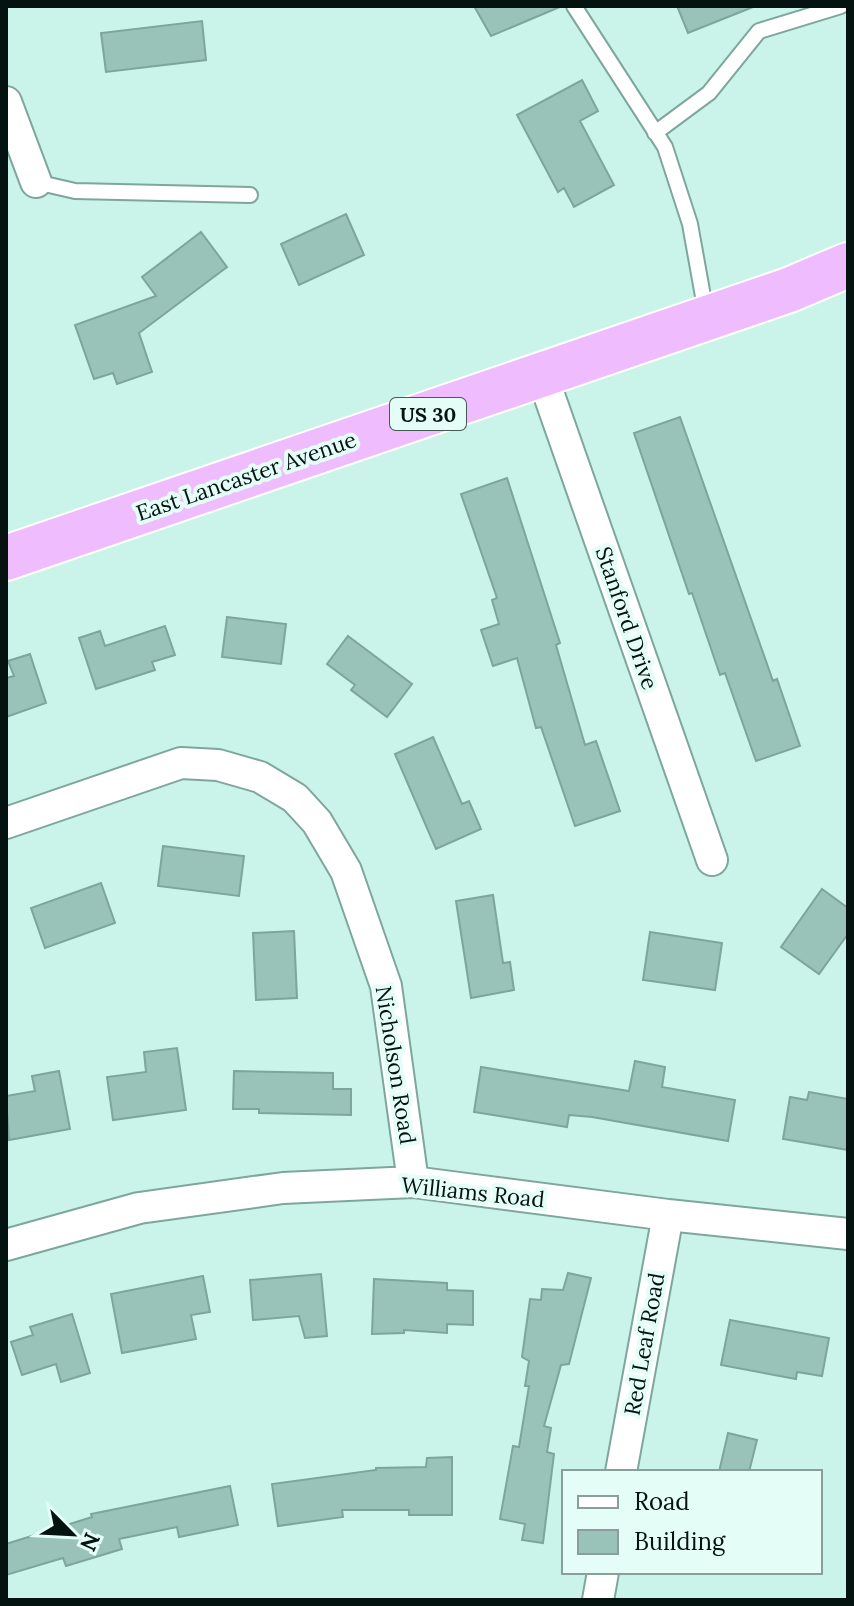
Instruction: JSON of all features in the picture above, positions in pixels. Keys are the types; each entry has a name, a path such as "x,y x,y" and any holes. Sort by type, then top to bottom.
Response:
{"highway":[{"name":"East Lancaster Avenue","path":"6,558 789,290 848,265"}],"street":[{"path":"6,102 36,182"},
{"name":"Stanford Drive","path":"542,375 712,860"},
{"name":"Nicholson Road","path":"6,823 181,763 218,765 260,777 295,798 317,822 346,871 386,986 413,1182"},
{"name":"Williams Road","path":"6,1245 139,1208 283,1188 413,1182 668,1215 848,1234"},
{"name":"Red Leaf Road","path":"621,1470 668,1215"},
{"path":"598,1600 603,1574"}],"lane":[{"path":"574,6 665,147 690,224 707,318"},
{"path":"655,133 709,93 759,31 841,6"},
{"path":"36,182 75,191 250,195"}],"building":[{"path":"474,6 562,6 491,36"},
{"path":"677,6 753,6 753,7 688,33"},
{"path":"202,21 206,60 106,72 101,33"},
{"path":"582,80 598,111 580,121 614,185 574,207 564,188 558,192 517,115"},
{"path":"346,214 364,255 299,285 281,244"},
{"path":"201,232 227,267 139,333 152,372 117,384 113,373 94,379 75,325 156,296 142,277"},
{"path":"680,417 773,681 777,679 800,746 756,761 725,673 720,675 692,593 689,594 634,433"},
{"path":"507,478 560,643 556,645 585,745 596,741 620,811 575,826 541,727 536,728 517,658 493,666 481,630 499,624 492,600 497,598 461,494"},
{"path":"227,617 286,624 281,664 222,657"},
{"path":"165,626 175,655 152,662 155,670 96,689 79,638 100,631 105,646"},
{"path":"348,636 412,684 387,717 351,690 355,685 327,664"},
{"path":"30,654 46,703 6,717 6,678 14,676 8,661"},
{"path":"433,737 462,804 469,801 481,829 436,849 395,754"},
{"path":"163,846 244,856 239,896 158,886"},
{"path":"101,883 115,923 45,948 31,908"},
{"path":"822,889 848,908 848,934 819,974 781,947"},
{"path":"493,895 503,963 510,962 514,990 471,998 456,901"},
{"path":"294,931 297,998 256,1000 253,933"},
{"path":"650,932 722,943 715,990 643,980"},
{"path":"177,1048 186,1110 113,1120 107,1077 146,1072 144,1052"},
{"path":"635,1061 665,1067 662,1087 735,1100 728,1141 592,1117 569,1115 567,1127 474,1112 481,1067 629,1091"},
{"path":"59,1071 70,1129 9,1140 6,1096 35,1091 32,1076"},
{"path":"234,1071 333,1073 333,1089 351,1089 351,1115 259,1113 259,1109 233,1109"},
{"path":"809,1092 848,1099 848,1150 783,1139 790,1097 807,1100"},
{"path":"568,1273 591,1278 569,1364 561,1365 544,1426 551,1428 547,1452 554,1454 543,1543 522,1540 525,1524 500,1519 513,1446 519,1447 529,1386 525,1386 529,1361 522,1357 530,1299 541,1300 542,1289 563,1290"},
{"path":"321,1274 327,1336 305,1338 299,1316 253,1320 250,1280"},
{"path":"203,1276 210,1312 191,1315 196,1339 122,1353 111,1294"},
{"path":"374,1279 447,1283 447,1290 473,1291 473,1325 447,1324 447,1333 404,1330 404,1333 372,1334"},
{"path":"72,1314 90,1373 61,1382 56,1364 22,1375 11,1342 33,1335 30,1327"},
{"path":"730,1320 829,1338 822,1376 797,1372 796,1379 721,1365"},
{"path":"728,1433 757,1440 750,1470 719,1470"},
{"path":"452,1457 452,1515 409,1515 409,1510 342,1510 343,1517 278,1526 272,1484 376,1468 426,1467 427,1458"},
{"path":"230,1486 238,1525 179,1537 177,1527 119,1539 122,1549 66,1566 63,1558 6,1575 6,1544 92,1517 91,1514"}]}
